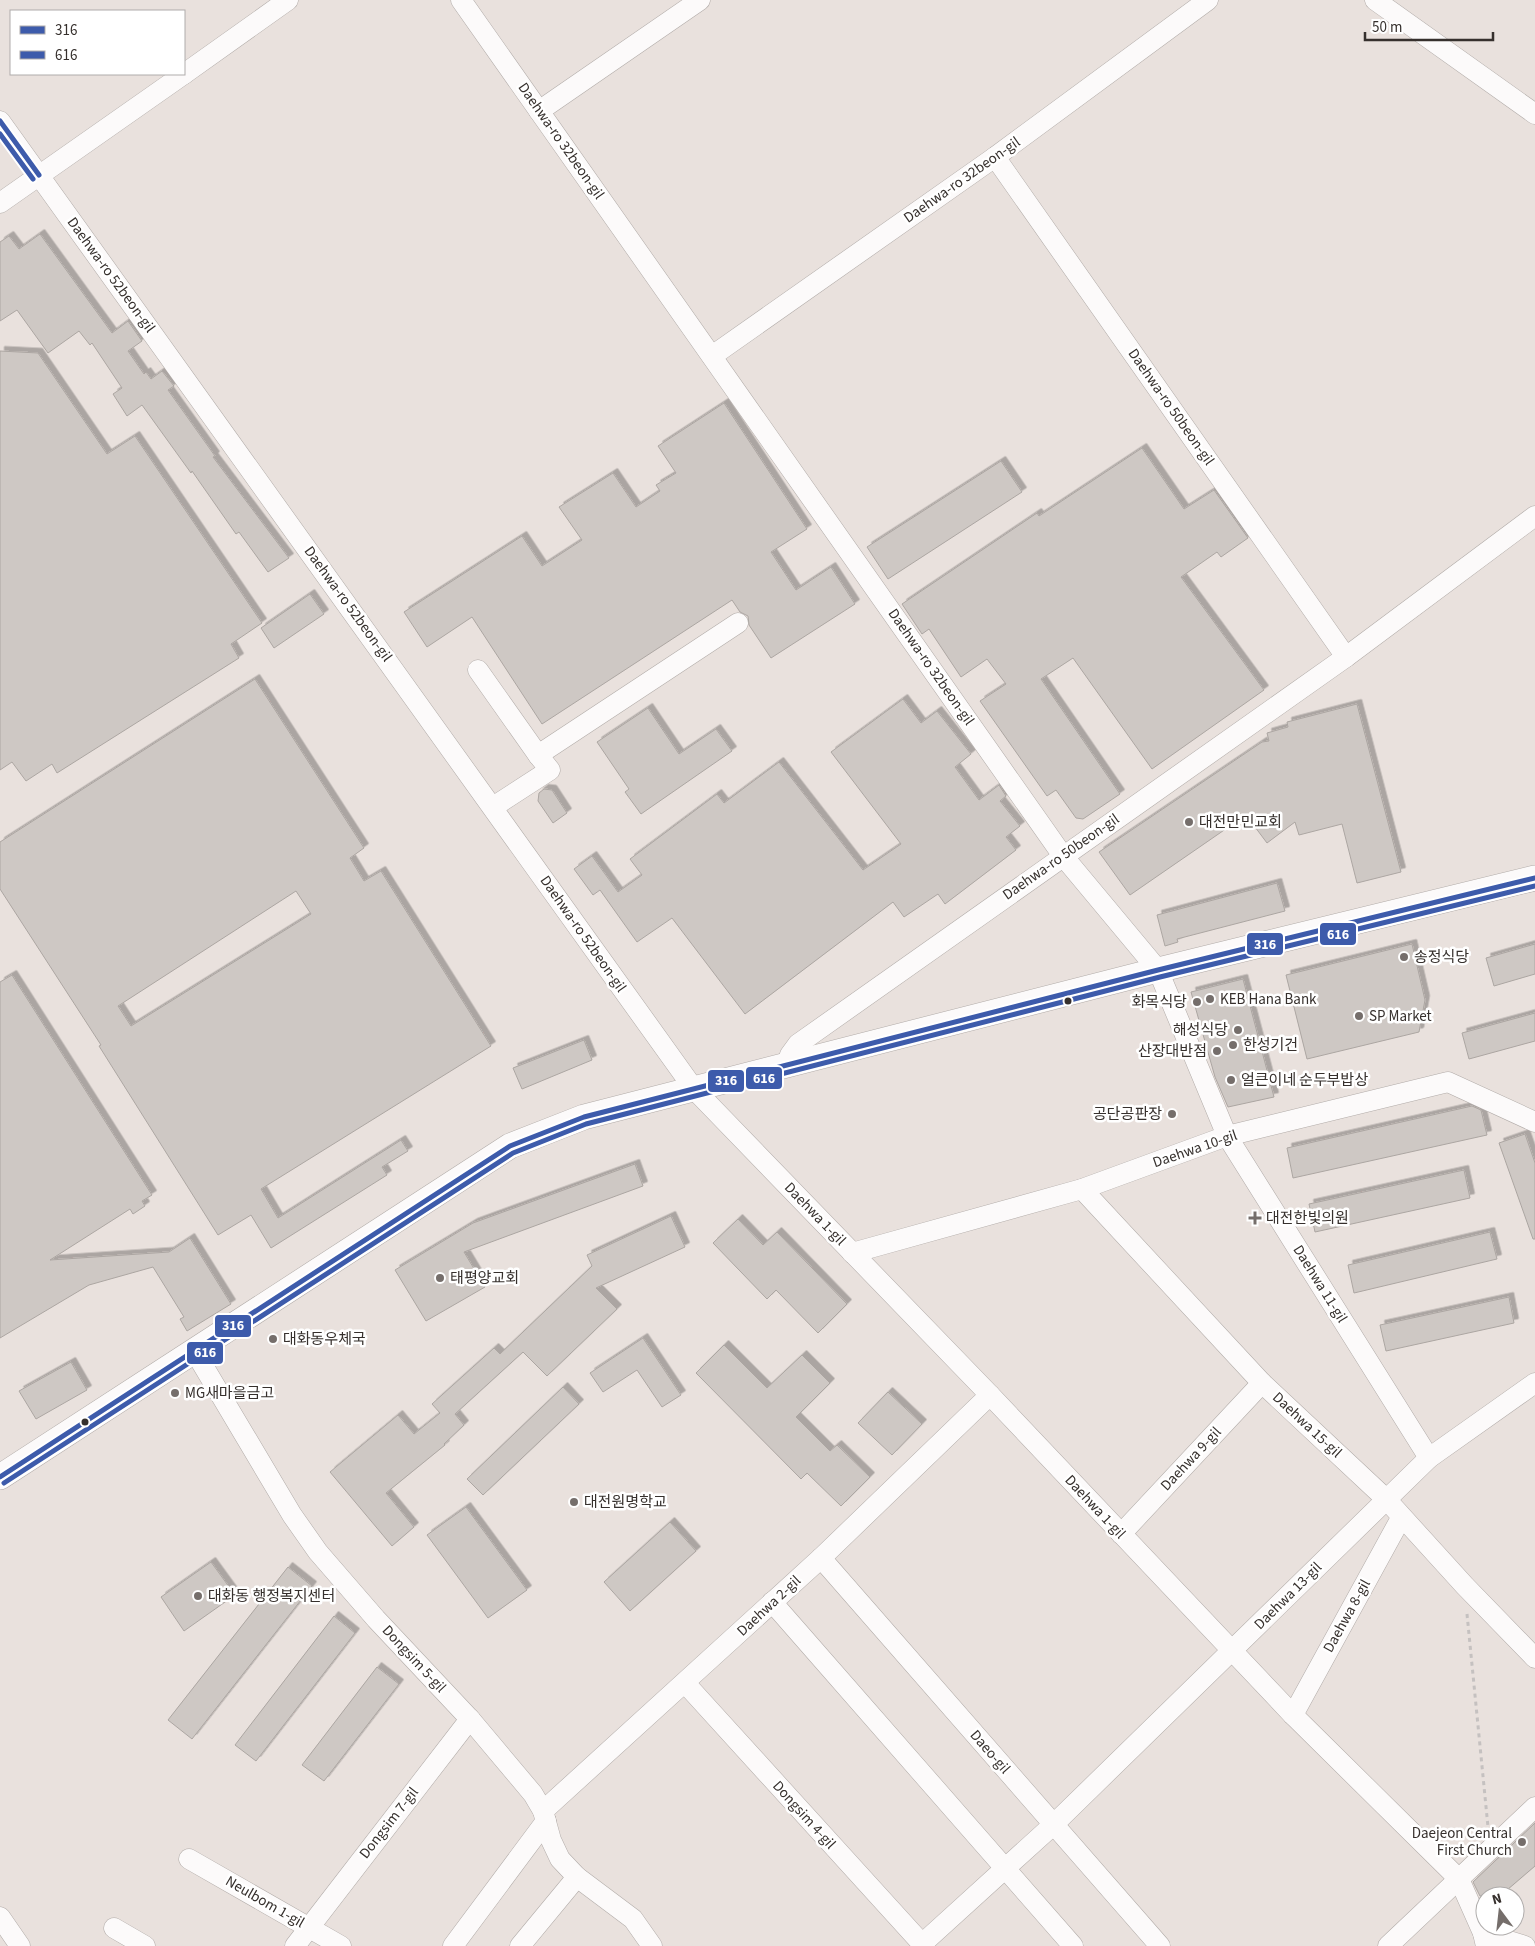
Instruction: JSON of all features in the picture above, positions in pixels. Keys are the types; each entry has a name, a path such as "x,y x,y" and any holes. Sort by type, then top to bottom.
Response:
{"main road":[{"path":"0,1477 510,1146 584,1117 1158,970 1535,878"}],"street":[{"path":"185,73 288,0"},
{"name":"Daehwa-ro 32beon-gil","path":"461,0 1063,856 1158,970"},
{"path":"540,111 700,0"},
{"name":"Daehwa-ro 32beon-gil","path":"712,356 995,157 1208,0"},
{"path":"1375,0 1535,114"},
{"path":"0,204 183,75"},
{"name":"Daehwa-ro 52beon-gil","path":"0,120 694,1089"},
{"name":"Daehwa-ro 50beon-gil","path":"995,157 1346,657"},
{"name":"Daehwa-ro 50beon-gil","path":"786,1066 790,1055 798,1044 1346,657 1535,516"},
{"path":"538,755 738,623"},
{"path":"478,670 550,770 493,807"},
{"name":"Daehwa 11-gil","path":"1158,970 1227,1136 1429,1458"},
{"name":"Daehwa 10-gil","path":"852,1253 1082,1189 1227,1136 1448,1082 1535,1122"},
{"name":"Daehwa 1-gil","path":"694,1089 990,1395 1293,1715 1459,1879 1484,1939 1526,1946"},
{"name":"Daehwa 15-gil","path":"1082,1189 1262,1383 1386,1499 1401,1518 1535,1658"},
{"name":"Dongsim 5-gil","path":"195,1352 292,1515 318,1552 376,1619 470,1719 533,1794 544,1816 560,1859 577,1878 633,1919 652,1946"},
{"name":"Daehwa 9-gil","path":"1121,1534 1262,1383"},
{"name":"Daehwa 13-gil","path":"923,1945 1054,1825 1429,1458 1535,1383"},
{"name":"Daehwa 2-gil","path":"453,1946 544,1816 820,1558 990,1395"},
{"name":"Daehwa 8-gil","path":"1293,1715 1401,1518"},
{"name":"Daeo-gil","path":"820,1558 1160,1946"},
{"path":"772,1602 1073,1946"},
{"name":"Dongsim 4-gil","path":"685,1683 923,1945"},
{"name":"Dongsim 7-gil","path":"295,1946 470,1719"},
{"path":"1388,1946 1535,1807"},
{"name":"Neulbom 1-gil","path":"189,1859 341,1946"},
{"path":"520,1946 577,1878"},
{"path":"0,1917 20,1946"},
{"path":"114,1928 145,1946"}],"path":[{"path":"1465,1586 1490,1848"}],"building":[{"path":"40,234 112,333 128,321 142,341 128,351 144,374 146,372 151,379 162,371 174,386 168,390 215,456 213,457 289,558 268,572 239,532 236,534 192,471 191,473 142,405 127,416 113,394 122,388 92,343 90,345 79,331 48,353 17,310 0,321 0,242 9,236 19,249"},
{"path":"0,351 38,353 107,454 135,436 262,623 231,644 239,658 57,773 52,764 26,781 12,762 0,770"},
{"path":"724,403 807,529 771,552 796,590 831,567 855,604 771,658 749,625 748,616 740,612 732,600 542,724 472,617 427,647 404,612 522,536 542,566 582,540 559,507 613,473 636,507 660,491 656,485 676,473 658,446"},
{"path":"1142,448 1184,509 1214,490 1248,538 1221,557 1217,552 1181,577 1264,690 1152,769 1073,658 1041,679 1120,794 1083,819 1076,818 1056,790 1047,796 980,701 1006,684 987,659 961,677 929,629 922,634 902,604 1037,513 1039,516"},
{"path":"1001,461 1022,492 888,579 867,547"},
{"path":"310,594 324,614 274,648 261,628"},
{"path":"255,679 364,848 350,858 364,881 381,871 491,1046 261,1189 278,1218 401,1140 408,1151 382,1167 387,1175 271,1248 251,1215 218,1235 99,1046 101,1045 0,889 0,842","holes":["296,891 311,914 131,1026 118,1006"]},
{"path":"903,699 921,723 937,711 971,754 955,767 979,800 999,785 1006,796 1000,801 1020,826 1006,837 1016,850 945,904 938,894 904,917 893,902 745,1014 672,918 637,942 600,890 593,895 574,869 592,856 618,892 642,875 630,859 717,794 724,803 779,762 863,870 901,844 831,752"},
{"path":"1357,704 1401,872 1357,883 1342,824 1299,835 1295,822 1267,843 1246,815 1130,895 1099,852 1262,742 1269,741 1267,733 1288,727 1287,722"},
{"path":"648,708 679,754 716,729 732,751 641,814 625,792 629,789 597,742"},
{"path":"544,789 552,790 567,813 553,823 538,801 539,793"},
{"path":"1277,883 1285,911 1177,939 1178,942 1165,946 1157,915"},
{"name":"SP Market","path":"1412,944 1425,1000 1419,1032 1307,1059 1286,975"},
{"path":"1535,944 1535,974 1494,986 1486,958"},
{"path":"12,975 152,1195 142,1201 145,1206 133,1214 130,1209 50,1260 169,1252 190,1238 231,1304 187,1331 180,1319 184,1317 153,1267 89,1285 0,1338 0,982"},
{"name":"한성기건","path":"1243,979 1274,1097 1228,1107 1215,1077 1191,992"},
{"path":"1535,1013 1535,1041 1469,1059 1462,1033"},
{"path":"584,1040 592,1060 522,1089 513,1068"},
{"path":"1472,1106 1481,1110 1487,1135 1293,1178 1287,1148"},
{"path":"1525,1134 1535,1163 1535,1239 1533,1239 1499,1143"},
{"path":"635,1164 643,1186 464,1252 485,1287 426,1321 395,1270 473,1223"},
{"path":"1464,1170 1470,1198 1315,1232 1309,1204"},
{"path":"671,1216 685,1247 596,1288 617,1309 547,1376 523,1352 455,1414 464,1425 445,1445 386,1493 414,1527 392,1546 330,1472 398,1415 414,1434 440,1413 432,1404 494,1348 500,1354 592,1266 587,1255"},
{"path":"738,1219 763,1245 777,1232 847,1304 818,1333 776,1290 767,1299 713,1243"},
{"path":"1490,1232 1497,1259 1354,1293 1348,1265"},
{"path":"1509,1297 1514,1323 1386,1351 1380,1325"},
{"path":"643,1338 681,1395 662,1407 637,1370 603,1392 590,1373"},
{"path":"724,1345 767,1388 802,1355 830,1383 796,1417 830,1451 837,1445 870,1477 841,1506 807,1473 801,1479 696,1373"},
{"path":"71,1362 87,1390 36,1419 19,1391"},
{"path":"563,1387 579,1404 483,1495 467,1479"},
{"path":"888,1392 922,1424 892,1455 858,1423"},
{"path":"466,1507 527,1590 488,1618 427,1535"},
{"path":"670,1522 696,1551 630,1611 604,1582"},
{"name":"대화동 행정복지센터","path":"211,1562 235,1595 184,1631 161,1597"},
{"path":"288,1567 312,1586 192,1739 168,1720"},
{"path":"334,1616 355,1633 256,1761 235,1745"},
{"path":"377,1667 399,1684 324,1781 302,1765"},
{"name":"Daejeon Central First Church","path":"1535,1823 1535,1866 1512,1886 1475,1886 1473,1882"}],"transit line":[{"name":"316","path":"0,121 39,175"},
{"name":"616","path":"0,134 33,179"},
{"name":"316","path":"0,1477 510,1146 584,1117 1158,970 1535,878"},
{"name":"616","path":"4,1483 513,1153 586,1124 1160,977 1535,886"}],"place":[{"name":"대전만민교회","path":"1189,822"},
{"name":"송정식당","path":"1404,957"},
{"name":"KEB Hana Bank","path":"1210,999"},
{"name":"화목식당","path":"1197,1002"},
{"name":"SP Market","path":"1359,1016"},
{"name":"해성식당","path":"1238,1030"},
{"name":"한성기건","path":"1233,1045"},
{"name":"산장대반점","path":"1217,1051"},
{"name":"얼큰이네 순두부밥상","path":"1231,1080"},
{"name":"공단공판장","path":"1172,1114"},
{"name":"대전한빛의원","path":"1255,1218"},
{"name":"태평양교회","path":"440,1278"},
{"name":"대화동우체국","path":"273,1339"},
{"name":"MG새마을금고","path":"175,1393"},
{"name":"대전원명학교","path":"574,1502"},
{"name":"대화동 행정복지센터","path":"198,1596"},
{"name":"Daejeon Central First Church","path":"1522,1842"}]}
